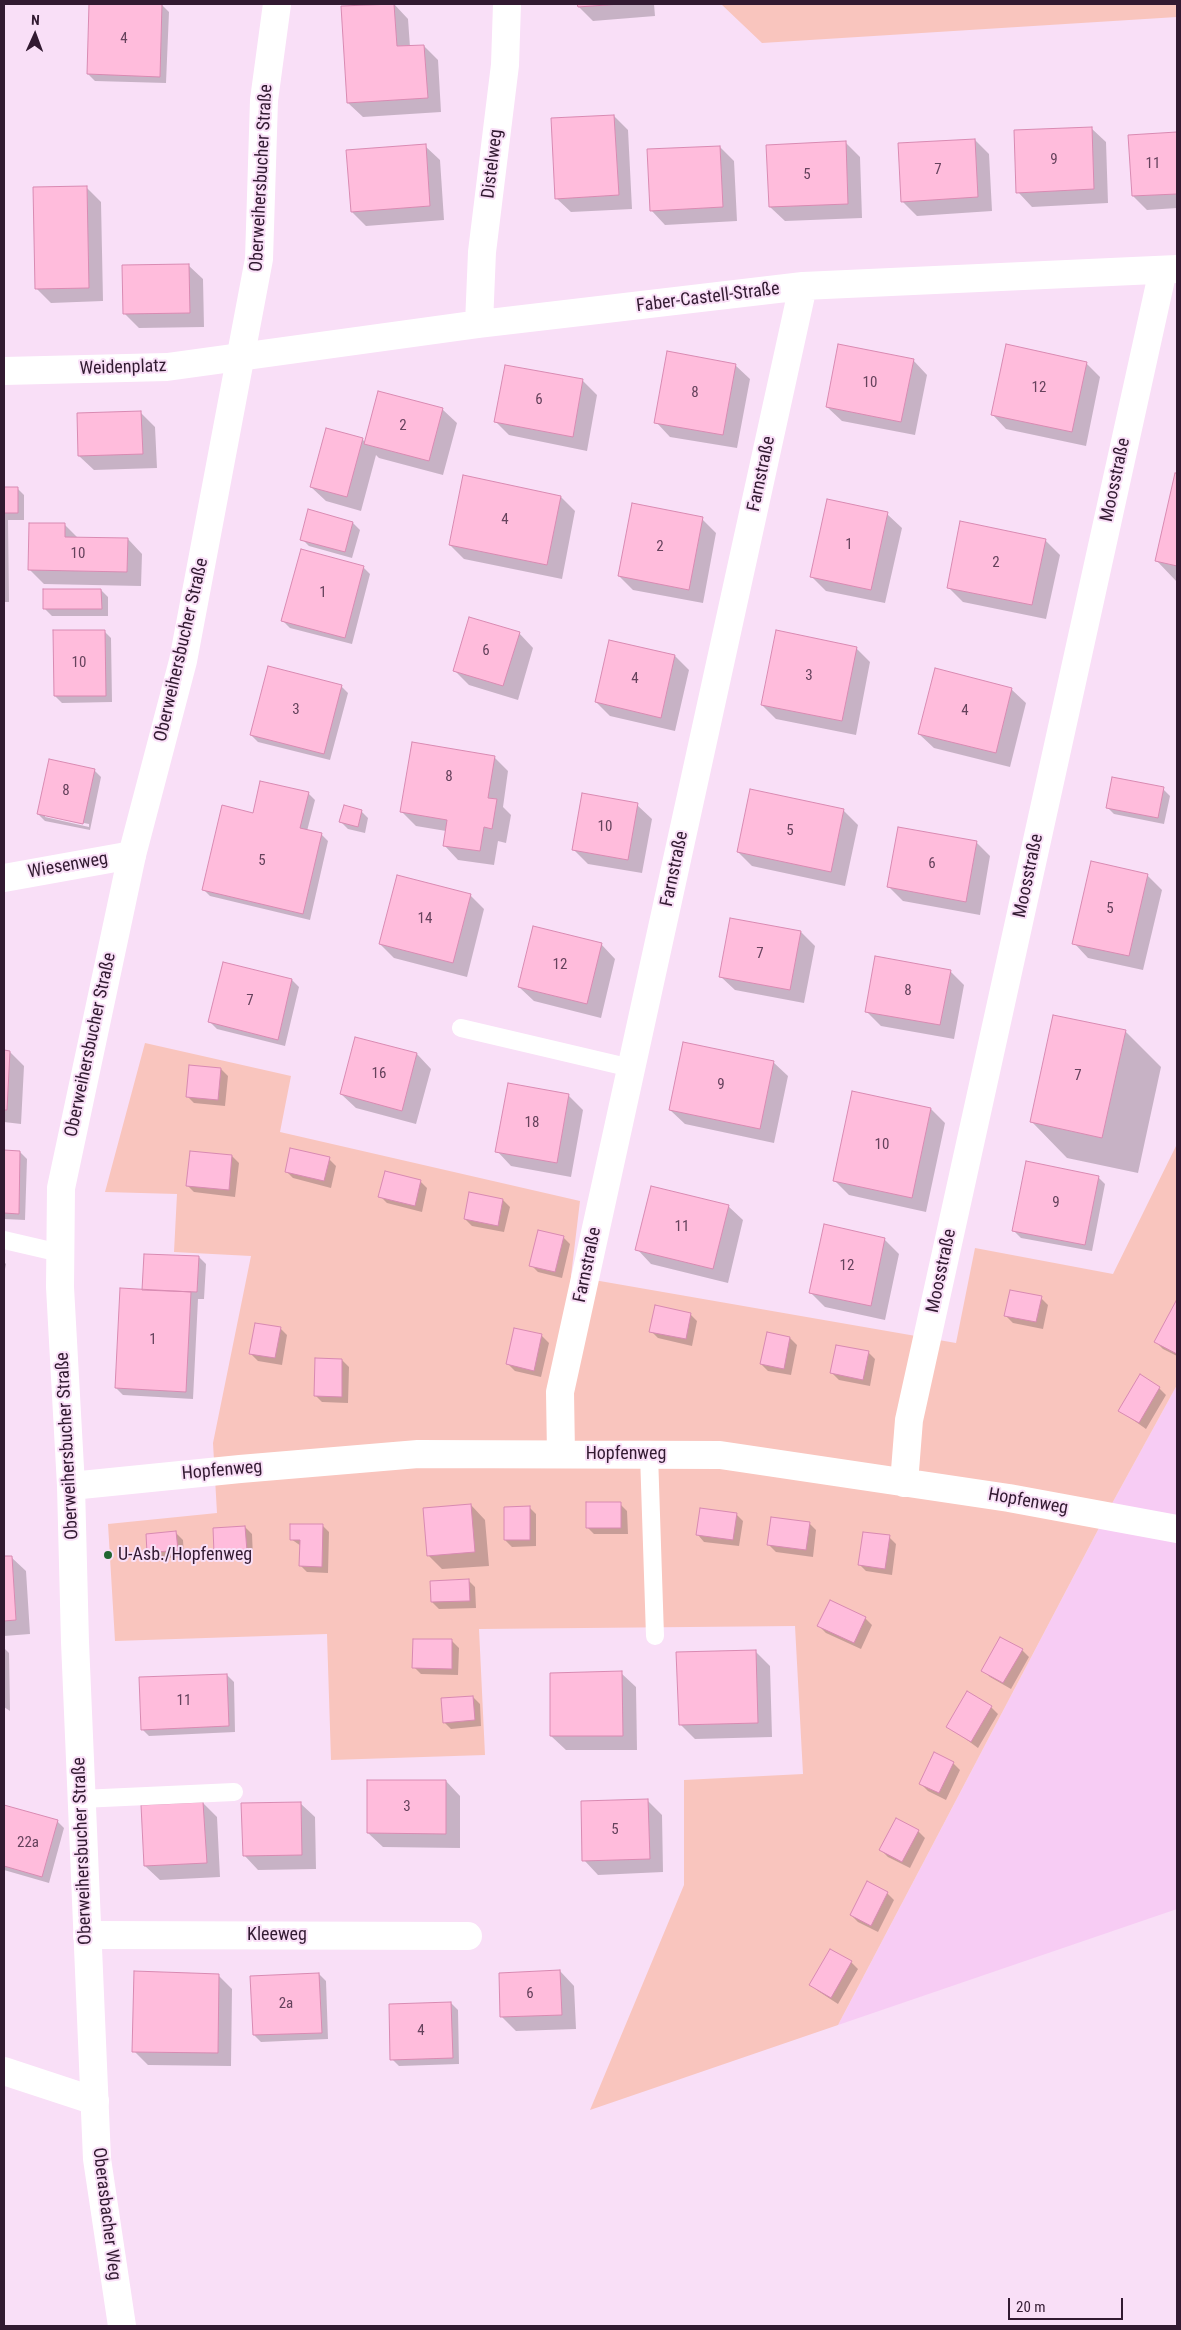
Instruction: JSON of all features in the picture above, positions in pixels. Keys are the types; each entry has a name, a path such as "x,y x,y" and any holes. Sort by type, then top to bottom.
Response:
{"street":[{"name":"Oberweihersbucher Straße","path":"95,2101 81,1799 71,1486 60,1253 60,1188 132,855 183,661 259,259 264,100 277,4"},
{"name":"Distelweg","path":"479,324 482,252 505,65 507,4"},
{"name":"Faber-Castell-Straße","path":"241,357 479,324 803,286 1170,269"},
{"name":"Moosstraße","path":"904,1483 910,1420 1170,269"},
{"name":"Farnstraße","path":"561,1454 560,1392 803,286"},
{"name":"Weidenplatz","path":"4,371 166,367 241,357"},
{"name":"Wiesenweg","path":"4,878 132,855"},
{"name":"Hopfenweg","path":"71,1486 418,1454 720,1455 1009,1498 1177,1530"},
{"name":"Kleeweg","path":"87,1934 468,1936"},
{"path":"4,2071 95,2101"},
{"name":"Oberasbacher Weg","path":"95,2101 96,2159 122,2326"}],"lane":[{"path":"461,1028 631,1068"},
{"path":"4,1240 60,1253"},
{"path":"650,1454 655,1636"},
{"path":"81,1799 234,1792"}],"shaded area":[{"path":"721,4 1177,4 1177,17 762,43"},
{"path":"145,1043 291,1076 280,1132 580,1201 571,1276 956,1343 975,1248 1113,1274 1177,1144 1177,1385 1109,1509 838,2025 590,2110 684,1885 684,1780 803,1774 795,1626 479,1629 485,1755 331,1760 327,1634 115,1641 108,1524 217,1513 213,1443 251,1256 174,1252 177,1194 105,1192"},
{"path":"1177,1385 1177,1909 838,2025 1109,1509"}],"building":[{"path":"89,4 162,4 160,77 87,74"},
{"path":"394,4 397,46 424,45 428,98 347,103 341,6"},
{"path":"577,4 621,4 578,7"},
{"path":"614,115 619,195 555,199 551,118"},
{"path":"1092,127 1094,189 1016,193 1014,130"},
{"path":"1177,132 1177,194 1132,196 1128,135"},
{"path":"975,139 978,197 901,202 898,143"},
{"path":"846,141 848,204 769,207 766,145"},
{"path":"426,144 430,206 351,212 346,150"},
{"path":"720,146 723,207 650,211 647,149"},
{"path":"87,186 89,288 35,289 33,187"},
{"path":"189,264 190,313 123,314 122,265"},
{"path":"838,344 914,359 901,422 826,407"},
{"path":"1006,344 1087,362 1072,432 991,415"},
{"path":"667,351 736,364 723,435 654,423"},
{"path":"505,365 583,379 573,437 494,422"},
{"path":"378,391 443,408 429,461 364,444"},
{"path":"141,411 143,454 78,456 77,413"},
{"path":"326,428 363,438 347,497 310,487"},
{"path":"1175,473 1177,473 1177,566 1155,561"},
{"path":"463,475 561,496 547,565 449,545"},
{"path":"4,487 18,487 18,513 4,513"},
{"path":"827,499 888,512 871,590 810,577"},
{"path":"632,503 703,517 689,590 618,576"},
{"path":"308,509 353,522 345,552 300,540"},
{"path":"960,521 1046,539 1032,605 947,588"},
{"path":"29,523 65,523 65,537 128,538 127,572 28,570"},
{"path":"301,549 364,566 345,638 281,621"},
{"path":"43,589 101,589 102,609 43,609"},
{"path":"469,617 520,632 503,686 453,671"},
{"path":"53,630 105,630 106,696 54,696"},
{"path":"776,630 857,647 842,721 761,705"},
{"path":"609,640 675,655 661,718 595,702"},
{"path":"268,666 342,685 324,754 250,735"},
{"path":"935,668 1012,688 996,753 918,734"},
{"path":"412,742 495,756 488,798 497,799 492,829 484,827 480,851 443,846 447,820 400,812"},
{"path":"49,759 95,769 83,824 37,814"},
{"path":"1112,777 1164,787 1158,818 1106,808"},
{"path":"260,781 309,792 300,828 322,833 303,914 202,890 222,805 253,813"},
{"path":"750,789 844,809 831,872 737,852"},
{"path":"582,793 638,803 628,860 572,850"},
{"path":"344,805 362,810 358,827 339,822"},
{"path":"898,827 977,841 966,902 887,887"},
{"path":"1091,861 1148,874 1129,956 1072,944"},
{"path":"397,875 471,894 453,963 379,944"},
{"path":"730,918 801,931 790,990 719,977"},
{"path":"533,926 602,943 587,1004 518,987"},
{"path":"875,956 951,970 940,1025 865,1012"},
{"path":"223,962 292,979 278,1040 208,1022"},
{"path":"1053,1015 1126,1030 1102,1138 1030,1122"},
{"path":"355,1037 417,1053 402,1111 340,1094"},
{"path":"683,1042 774,1061 760,1129 669,1110"},
{"path":"4,1050 10,1051 7,1110 4,1110"},
{"path":"189,1065 221,1068 218,1100 186,1097"},
{"path":"508,1083 569,1094 557,1163 495,1152"},
{"path":"852,1091 931,1108 912,1198 833,1181"},
{"path":"290,1148 330,1157 324,1181 285,1172"},
{"path":"4,1150 20,1151 19,1214 4,1213"},
{"path":"190,1151 232,1155 229,1190 186,1186"},
{"path":"1026,1161 1099,1176 1085,1245 1012,1231"},
{"path":"385,1171 421,1180 415,1206 378,1197"},
{"path":"651,1186 729,1205 713,1269 635,1250"},
{"path":"469,1192 503,1199 498,1226 464,1219"},
{"path":"824,1224 885,1238 871,1306 809,1293"},
{"path":"538,1230 564,1236 555,1272 529,1266"},
{"path":"144,1254 199,1256 197,1292 142,1290"},
{"path":"120,1288 191,1292 186,1392 115,1388"},
{"path":"1010,1290 1042,1296 1036,1322 1004,1316"},
{"path":"1177,1302 1177,1354 1154,1342"},
{"path":"655,1305 691,1313 686,1339 649,1332"},
{"path":"255,1323 281,1327 275,1358 249,1354"},
{"path":"514,1328 542,1334 534,1371 506,1364"},
{"path":"767,1332 790,1337 784,1369 760,1364"},
{"path":"836,1345 869,1351 863,1380 830,1373"},
{"path":"315,1358 342,1359 342,1397 314,1396"},
{"path":"1140,1374 1160,1387 1139,1423 1118,1411"},
{"path":"586,1502 621,1502 621,1528 586,1528"},
{"path":"471,1504 475,1552 427,1556 423,1508"},
{"path":"530,1506 530,1540 504,1540 504,1507"},
{"path":"700,1508 737,1513 733,1540 696,1535"},
{"path":"771,1517 810,1522 806,1550 767,1545"},
{"path":"290,1524 323,1524 322,1567 299,1566 300,1540 290,1540"},
{"path":"245,1526 247,1551 214,1553 213,1528"},
{"path":"176,1531 178,1550 147,1553 146,1534"},
{"path":"863,1532 890,1535 885,1569 858,1565"},
{"path":"4,1556 12,1556 16,1620 4,1621"},
{"path":"469,1579 470,1601 431,1602 430,1581"},
{"path":"830,1600 866,1617 854,1643 817,1626"},
{"path":"1000,1637 1023,1649 1003,1683 981,1671"},
{"path":"413,1639 452,1639 452,1669 412,1668"},
{"path":"756,1650 758,1723 679,1725 676,1652"},
{"path":"622,1671 623,1736 550,1736 550,1673"},
{"path":"227,1674 229,1726 141,1730 139,1677"},
{"path":"967,1691 992,1706 971,1742 946,1727"},
{"path":"473,1696 475,1720 443,1723 441,1698"},
{"path":"934,1752 954,1762 939,1793 919,1784"},
{"path":"367,1780 446,1780 446,1834 367,1833"},
{"path":"648,1799 650,1859 582,1861 581,1801"},
{"path":"203,1802 207,1863 144,1866 141,1805"},
{"path":"301,1802 302,1855 243,1856 241,1803"},
{"path":"4,1805 58,1820 42,1877 4,1866"},
{"path":"896,1818 919,1830 902,1862 879,1850"},
{"path":"867,1881 888,1892 871,1926 850,1915"},
{"path":"830,1949 852,1961 831,1998 809,1985"},
{"path":"560,1970 562,2015 500,2017 499,1973"},
{"path":"134,1971 219,1974 218,2053 132,2052"},
{"path":"319,1973 322,2033 253,2035 250,1976"},
{"path":"451,2002 453,2058 390,2060 389,2004"}],"place":[{"name":"U-Asb./Hopfenweg","path":"108,1555"}]}
